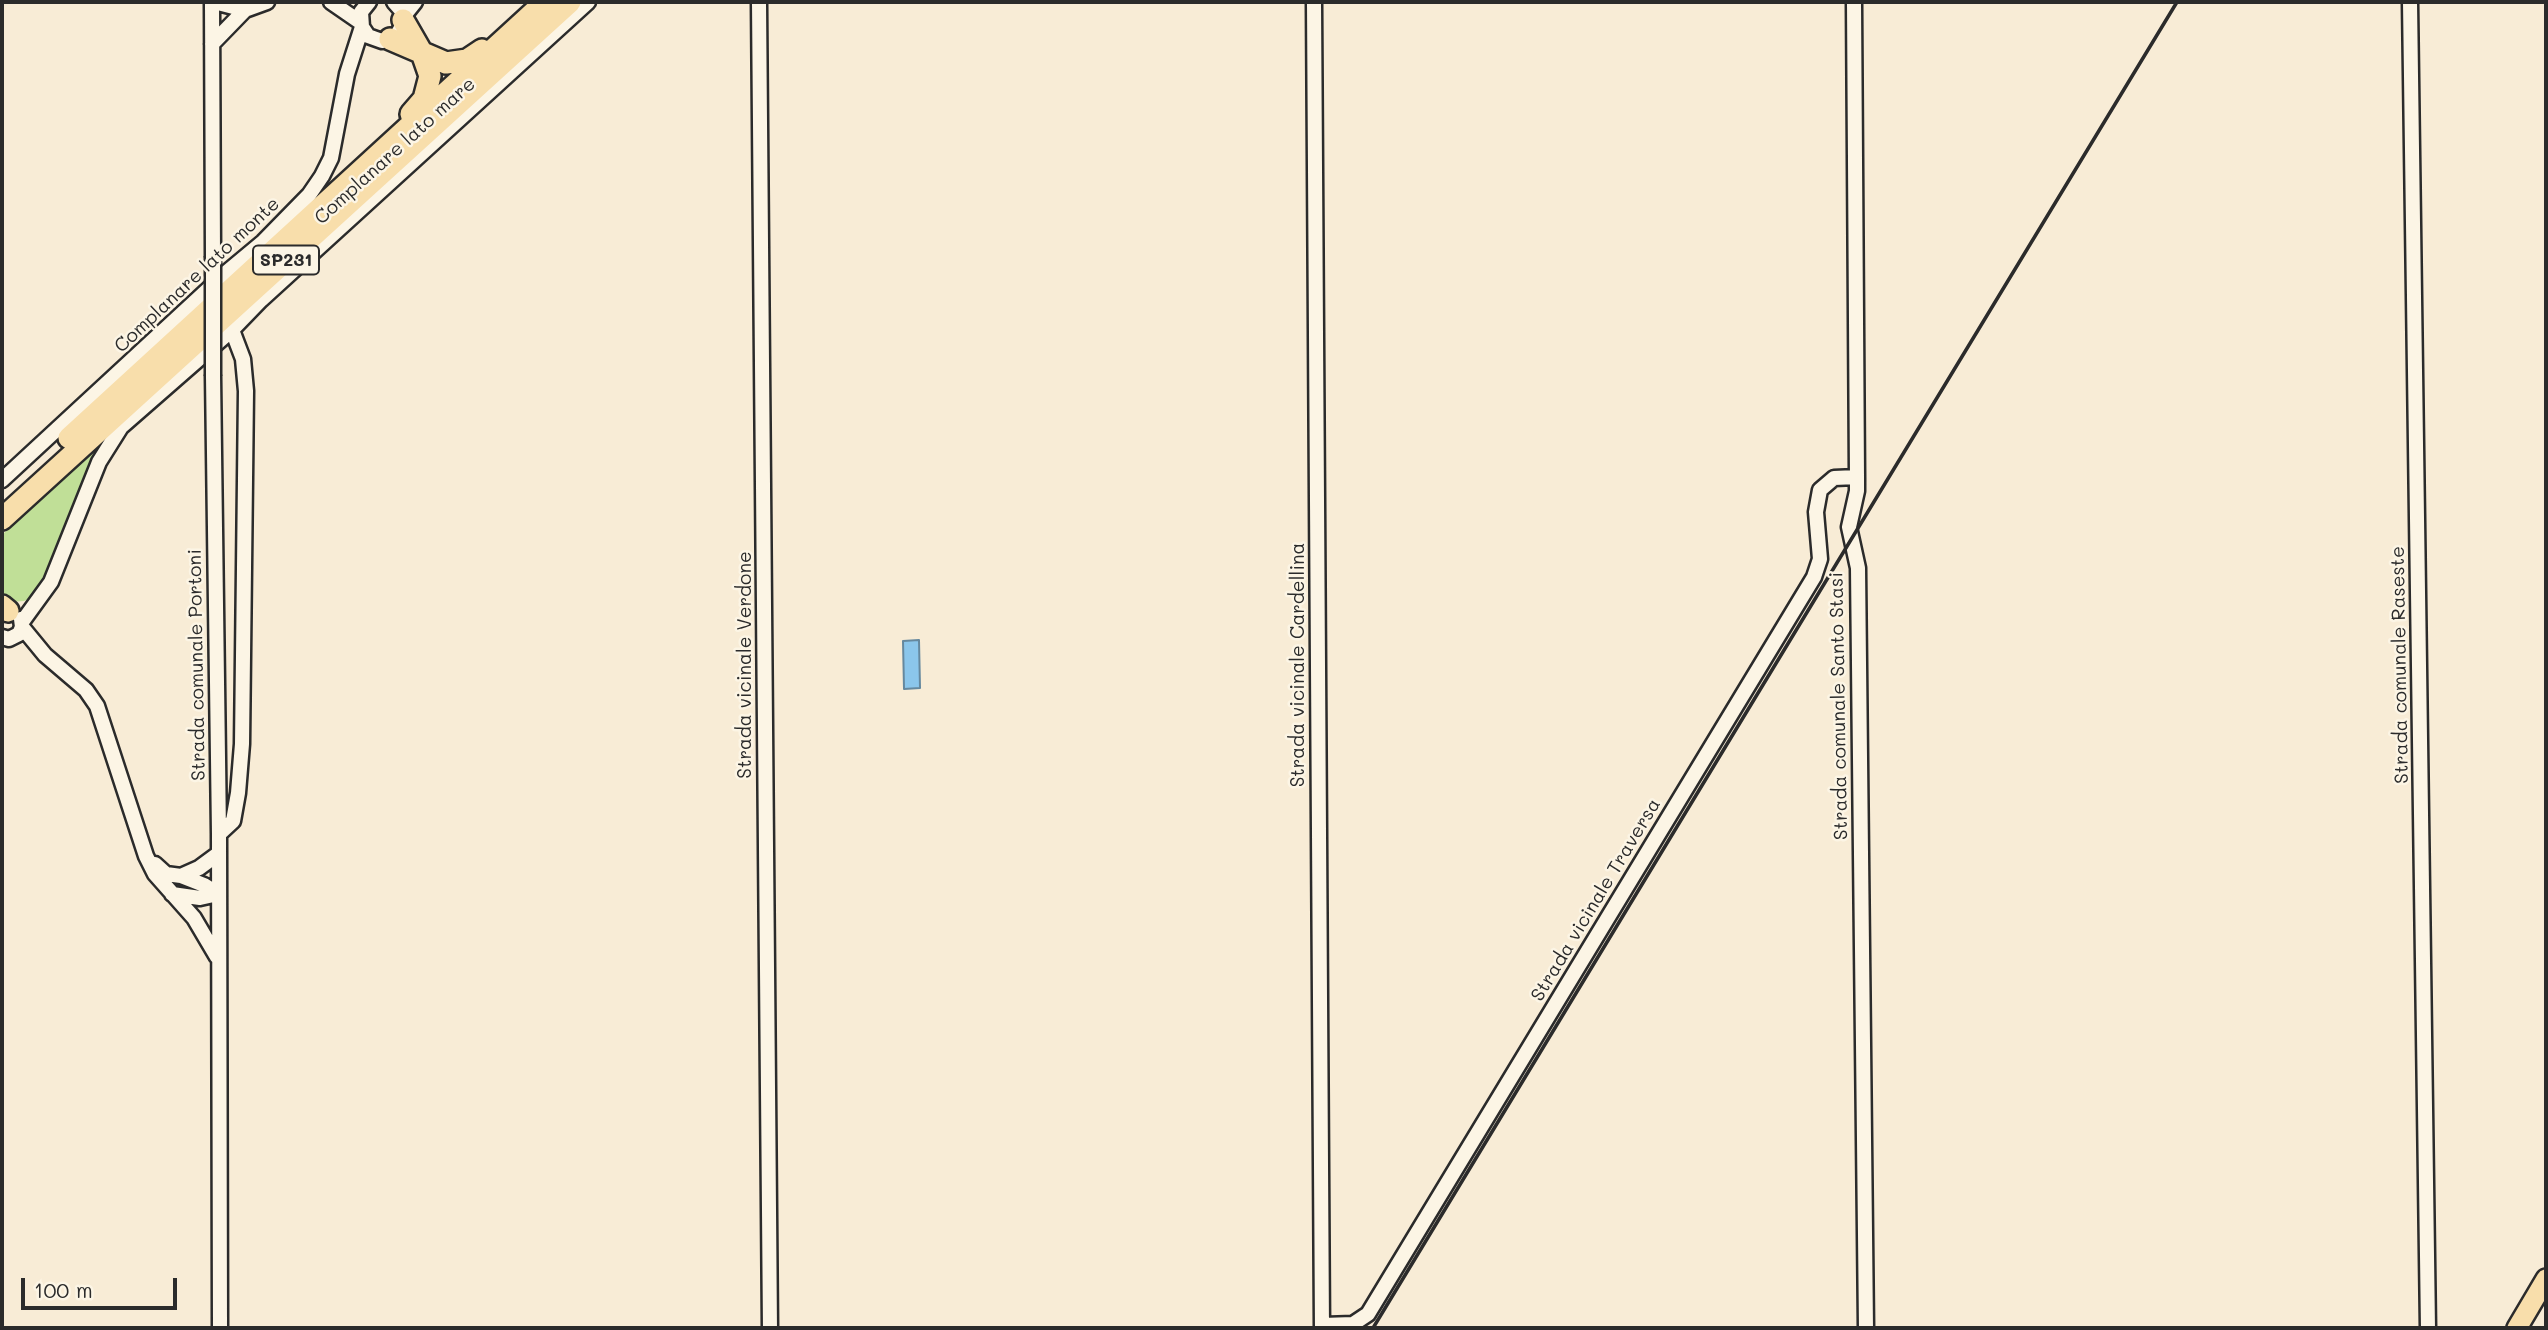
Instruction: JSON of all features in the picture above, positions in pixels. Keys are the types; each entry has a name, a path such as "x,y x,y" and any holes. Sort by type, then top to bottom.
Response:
{"highway":[{"path":"384,40 446,63 467,60 479,53 515,20 542,2"},
{"name":"SP231","path":"2,499 542,2"},
{"name":"SP231","path":"2,519 570,2"},
{"path":"345,185 377,146 424,99 429,76 422,53 400,13"},
{"path":"2,531 36,499 50,475"}],"main road":[{"path":"2517,1328 2546,1279"}],"street":[{"path":"213,2 245,10"},
{"name":"Strada comunale Portoni","path":"213,2 220,1328"},
{"path":"212,44 245,10 267,2"},
{"path":"331,2 361,25 368,36 384,40"},
{"name":"Complanare lato monte","path":"2,480 263,242 309,195 331,158 345,81 354,57 362,12 369,2"},
{"path":"354,57 399,32 400,13 415,2"},
{"name":"Complanare lato mare","path":"9,625 40,599 51,582 99,463 127,421 232,330 270,291 588,2"},
{"name":"Strada vicinale Verdone","path":"759,2 770,1328"},
{"name":"Strada vicinale Cardellina","path":"1314,2 1322,1326"},
{"name":"Strada comunale Santo Stasi","path":"1854,2 1857,491 1849,527 1858,568 1866,1328"},
{"name":"Strada comunale Raseste","path":"2410,2 2428,1328"},
{"path":"219,834 233,821 242,744 246,391 243,359 232,330"},
{"name":"Strada vicinale Traversa","path":"1322,1326 1353,1324 1368,1314 1814,577 1820,559 1816,512 1820,490 1834,478 1857,477"},
{"path":"9,625 86,690 97,706 146,856 155,874 194,918 218,958"},
{"path":"181,876 219,854"},
{"path":"146,856 166,874 181,876 218,894"},
{"path":"172,894 200,898 218,894"}],"green space":[{"path":"116,424 48,580 35,596 24,601 11,602 2,598 2,535"}],"water":[{"path":"919,640 920,688 904,689 903,641"}],"railway":[{"path":"1373,1328 2177,2"}]}
